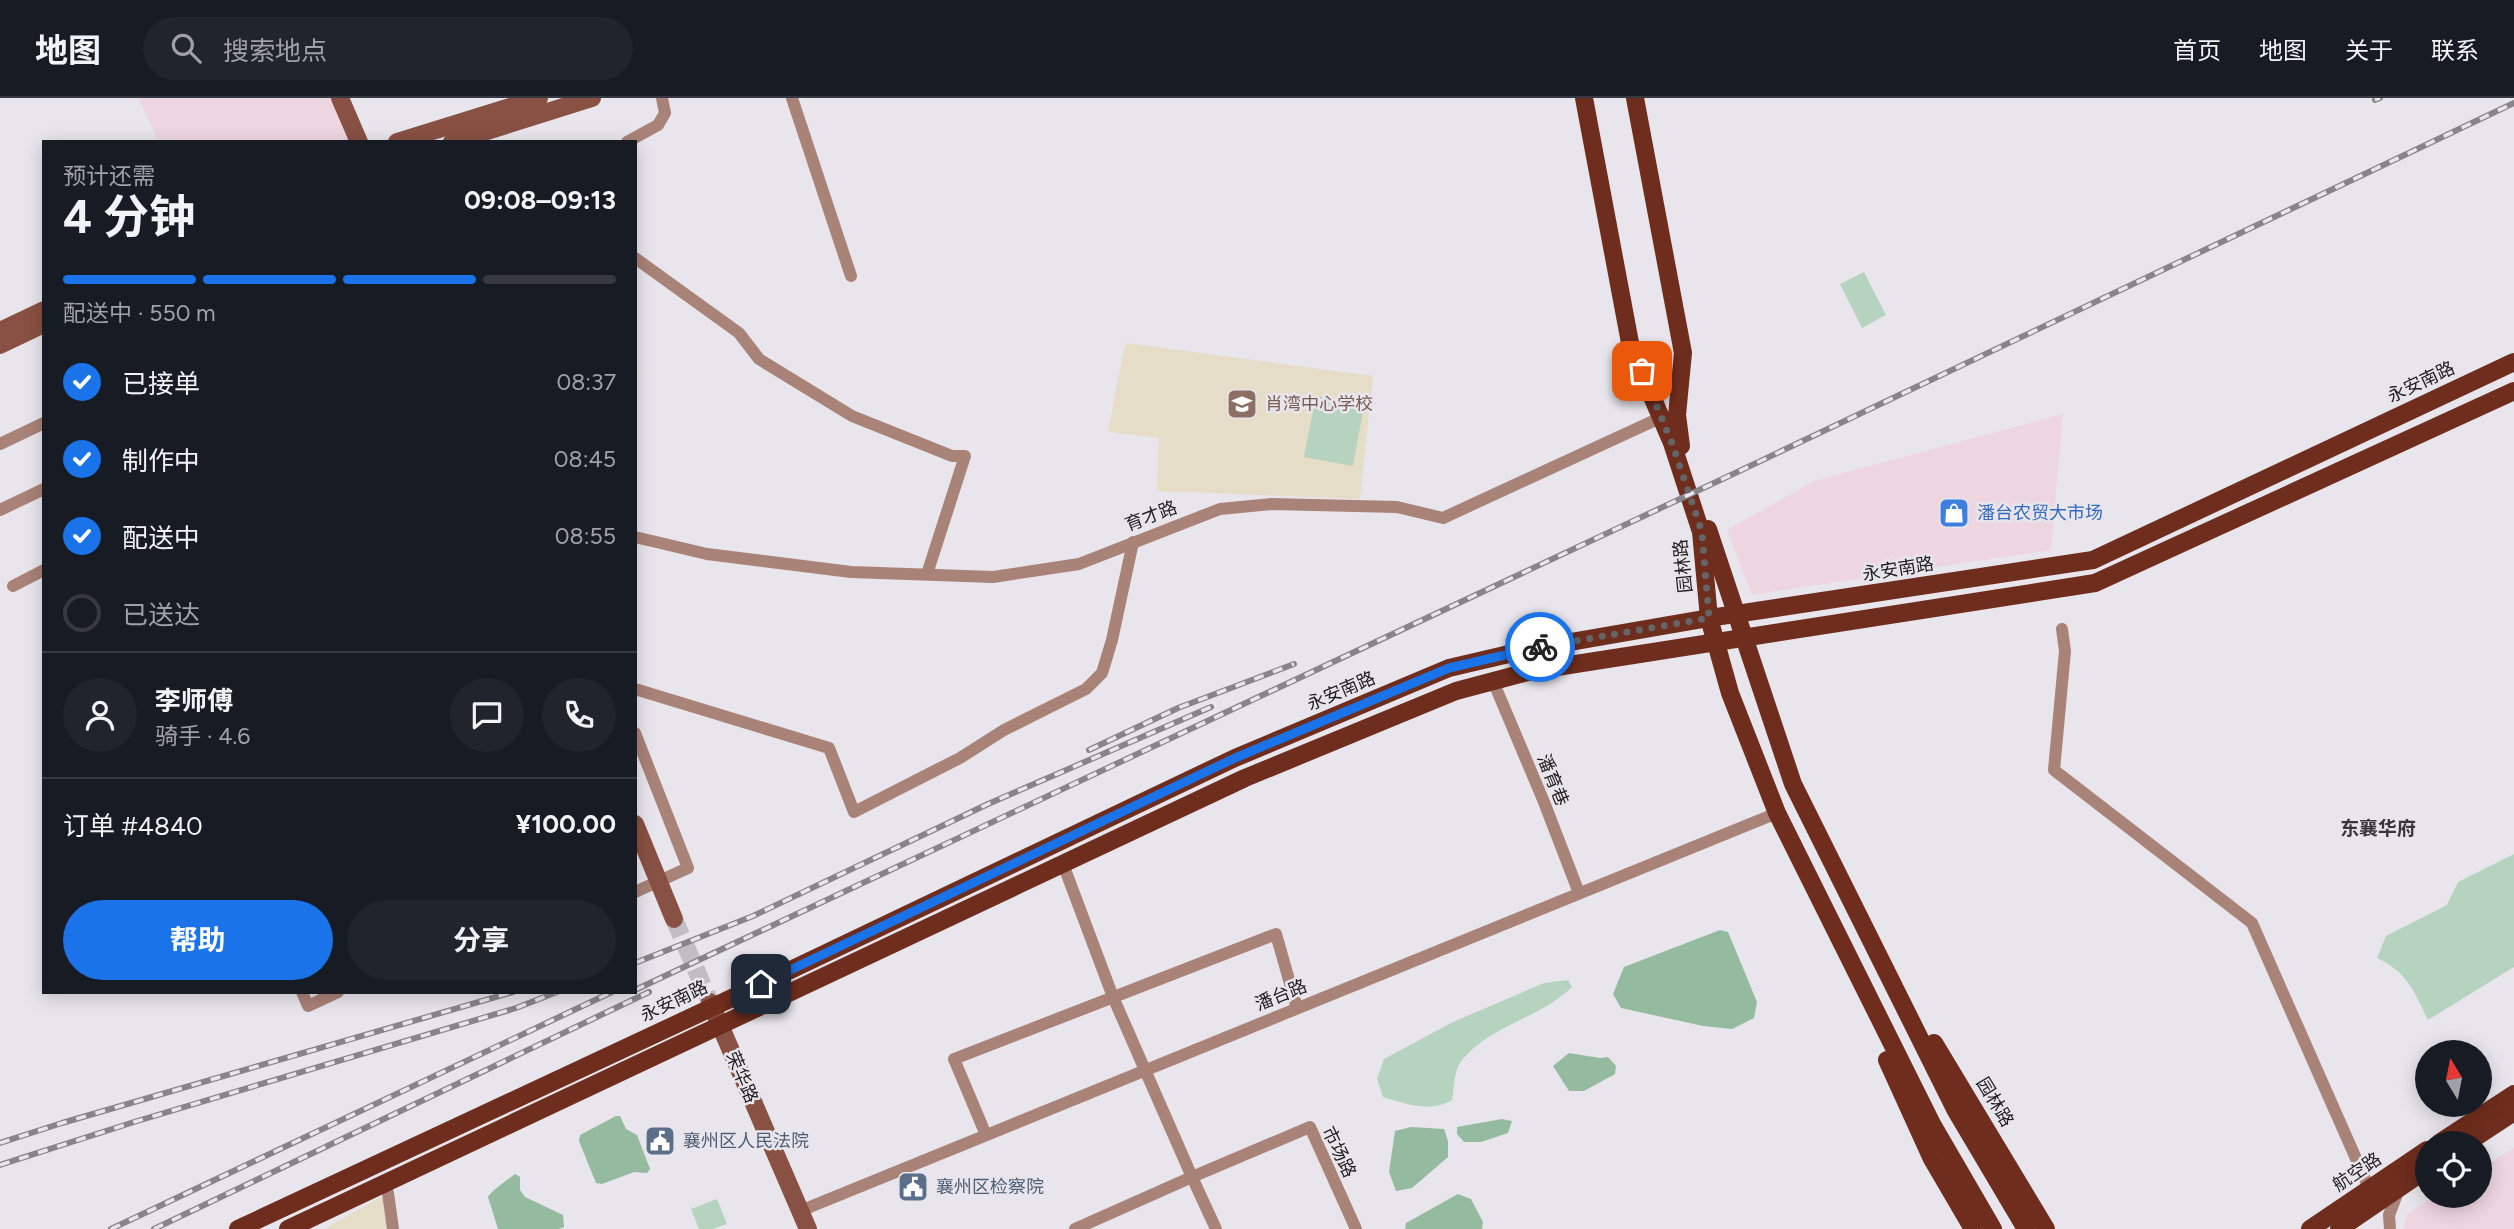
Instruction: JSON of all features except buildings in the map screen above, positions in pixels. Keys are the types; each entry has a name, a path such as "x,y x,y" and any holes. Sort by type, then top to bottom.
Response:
{"main road":[{"path":"340,98 358,140"},
{"path":"403,140 539,98"},
{"path":"458,140 592,98"},
{"name":"园林路","path":"1584,98 1631,348 1662,417 1702,532 1709,618 1730,693 1777,813 1932,1124 1993,1229"},
{"name":"园林路","path":"1634,98 1683,353 1677,415 1679,441 1793,784 1956,1111 2026,1229"},
{"path":"0,331 42,311"},
{"path":"0,345 42,325"},
{"name":"永安南路","path":"238,1229 1235,758 1449,668 1530,649 1709,618 2093,560 2514,362"},
{"path":"288,1229 1245,778 1456,691 1531,671 2095,583 2514,391"},
{"path":"637,829 674,919"},
{"name":"园林路","path":"1902,1002 1916,1013 2046,1229"},
{"name":"荣华路","path":"711,1004 808,1229"},
{"name":"园林路","path":"1876,1012 1887,1060 1932,1158 1973,1229"},
{"path":"2457,1131 2514,1094"},
{"path":"2486,1131 2514,1112"},
{"name":"航空路","path":"2339,1229 2415,1160"},
{"name":"航空路","path":"2310,1229 2373,1196 2400,1187 2415,1177"},
{"path":"2356,1229 2373,1196"}],"street":[{"path":"631,140 658,125 665,113 662,98"},
{"path":"792,98 851,276"},
{"path":"637,259 739,333 759,359 852,416 952,456 965,456 927,574"},
{"name":"育才路","path":"637,537 720,556 851,572 993,577 1079,564 1220,509 1272,504 1397,508 1443,518 1662,417"},
{"path":"0,444 42,424"},
{"path":"0,510 42,490"},
{"path":"637,690 829,748 854,812 960,758 1004,730 1086,689 1102,673 1112,640 1133,542"},
{"path":"13,586 42,571"},
{"path":"2062,629 2065,651 2053,770 2252,923 2373,1196"},
{"name":"潘育巷","path":"1493,681 1579,893"},
{"path":"637,738 688,869 637,891"},
{"name":"潘台路","path":"800,1211 1777,813"},
{"path":"1063,864 1144,1070 1216,1229"},
{"path":"986,1135 954,1059 1276,934 1297,1008"},
{"path":"303,994 308,1006 334,994"},
{"name":"市场路","path":"1192,1177 1310,1127 1356,1229"},
{"path":"1075,1229 1192,1177"},
{"path":"2390,1229 2389,1215 2400,1187"},
{"path":"388,1193 394,1229"}],"shaded area":[{"path":"138,98 331,98 349,140 158,140"},
{"name":"肖湾中心学校","path":"1127,343 1373,376 1360,499 1157,491 1159,438 1108,432"},
{"path":"2063,414 2051,550 1752,595 1727,530 1814,481"},
{"path":"2514,1148 2514,1229 2403,1229 2408,1213 2416,1208 2492,1208 2492,1162"},
{"path":"388,1193 393,1229 324,1229"}],"green space":[{"path":"1864,272 1886,315 1862,328 1840,284"},
{"path":"1316,396 1364,405 1353,466 1304,457"},
{"path":"2514,854 2514,967 2428,1020 2414,991 2403,976 2377,958 2386,936 2447,905 2458,882"},
{"path":"1720,930 1728,932 1757,1002 1754,1018 1732,1029 1703,1026 1621,1008 1613,994 1624,967"},
{"path":"1568,980 1572,987 1559,998 1499,1031 1472,1050 1458,1066 1452,1100 1427,1107 1383,1097 1377,1079 1384,1059 1453,1022 1544,983"},
{"path":"1569,1053 1608,1057 1616,1066 1615,1074 1584,1091 1569,1091 1553,1066"},
{"path":"620,1116 626,1129 637,1135 650,1169 647,1173 634,1172 602,1184 596,1183 579,1141 580,1135"},
{"path":"1502,1119 1512,1121 1508,1133 1481,1142 1464,1142 1457,1134 1457,1127"},
{"path":"1411,1127 1444,1129 1448,1141 1448,1157 1412,1188 1396,1191 1389,1172 1395,1131"},
{"path":"515,1174 520,1177 520,1190 525,1197 563,1215 564,1227 498,1229 488,1197"},
{"path":"1458,1194 1471,1199 1483,1222 1482,1229 1405,1229 1406,1223"},
{"path":"717,1199 727,1224 713,1229 699,1229 691,1209"}],"tunnel":[{"path":"674,919 710,1002"}],"railway":[{"path":"2375,100 2380,98"},
{"path":"637,989 1731,475 2514,103"},
{"path":"1089,750 1178,708 1294,664"},
{"path":"637,962 753,916 988,804 1211,707"},
{"path":"154,1229 649,992"},
{"path":"0,1143 506,994"},
{"path":"0,1165 134,1122 516,1008 552,994"},
{"path":"111,1229 608,994"}],"way so far":[{"path":"1540,647 1709,618 1702,532 1672,443 1642,371"}],"place":[{"name":"肖湾中心学校","path":"1242,404"},
{"name":"潘台农贸大市场","path":"1954,513"},
{"name":"襄州区人民法院","path":"660,1141"},
{"name":"襄州区检察院","path":"913,1187"}],"district":[{"name":"东襄华府","path":"2378,828"}],"route":[{"path":"761,984 1235,758 1449,668 1540,647"}]}
